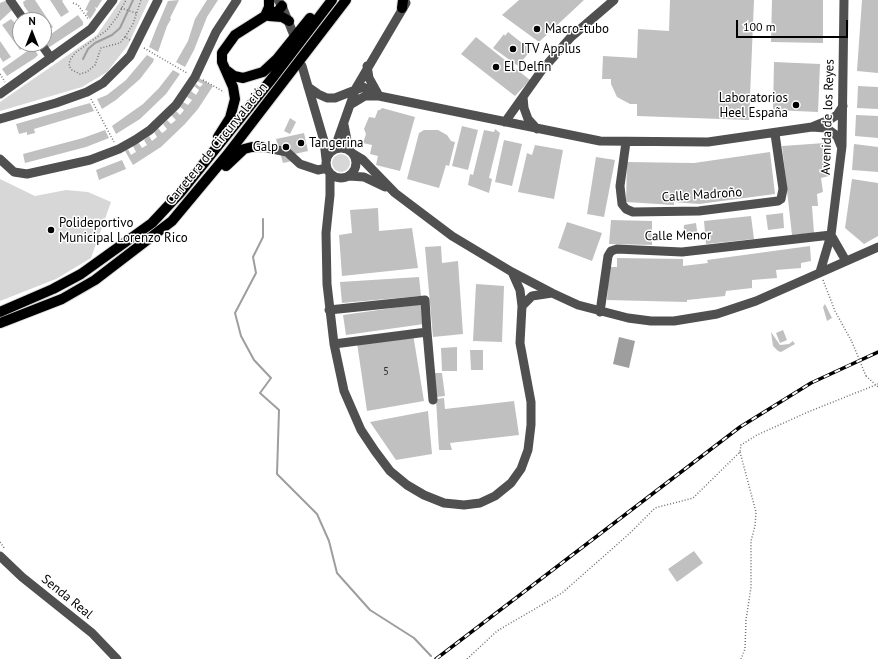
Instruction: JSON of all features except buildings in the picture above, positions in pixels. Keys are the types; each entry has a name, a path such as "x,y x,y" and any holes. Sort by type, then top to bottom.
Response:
{"main road":[{"path":"265,16 269,7 269,0"},
{"path":"225,70 234,76 242,78 263,72 277,59 307,22 329,0"},
{"name":"Carretera de Circunvalación","path":"0,312 53,289 81,274 152,223 180,193 274,76 332,0"},
{"name":"Carretera de Circunvalación","path":"0,323 62,299 95,280 172,221 227,155 346,0"},
{"path":"317,37 344,12 354,0"},
{"path":"180,193 230,118 235,99 233,87 222,62 222,53 227,44 235,35 265,16 278,11 280,3"},
{"path":"265,16 282,17 289,21"},
{"path":"172,221 195,202 238,153 252,147 262,147"}],"street":[{"path":"10,0 18,12"},
{"path":"0,94 93,26 114,0"},
{"path":"0,119 56,103 87,92 103,83 119,69 130,56 158,0"},
{"path":"0,159 14,172 26,174 90,160 119,149 150,130 176,105 195,77 216,32 237,0"},
{"path":"505,122 542,70 571,37 614,0"},
{"name":"Avenida de los Reyes","path":"820,272 831,235 842,146 844,1"},
{"path":"280,3 293,33"},
{"path":"330,160 344,125 356,88 404,3"},
{"path":"47,52 51,58"},
{"path":"302,66 330,160 330,195 326,233 327,284 334,344 344,391 361,430 390,471 407,485 424,495 444,503 464,505 480,503 494,496 511,483 521,469 528,450 531,425 530,402 520,343 522,306 520,290 512,272"},
{"path":"368,66 369,78 379,96"},
{"path":"308,87 327,98 335,98 356,88 363,87 379,96"},
{"path":"356,88 365,96"},
{"path":"350,105 365,96 379,96 600,141 626,142 708,142 775,134 812,127 829,120 837,115 843,106"},
{"path":"523,97 524,108 528,119 537,129"},
{"path":"330,195 356,165 344,125"},
{"path":"812,127 826,128 837,136 842,146"},
{"name":"Calle Madroño","path":"626,142 620,186 622,204 626,209 633,212 699,211 778,201 781,199 783,189 775,134"},
{"path":"262,147 287,152 300,164 318,170 342,148 351,151 362,159 395,193"},
{"path":"330,160 345,177"},
{"path":"345,177 364,176 395,193 452,236 512,272 552,293 578,305 600,312 651,321 696,318 736,308 878,247"},
{"path":"831,235 846,261"},
{"name":"Calle Menor","path":"600,312 608,256 611,251 617,249 682,252 831,235"},
{"path":"522,306 532,296 552,293"},
{"path":"329,310 425,300 433,400"},
{"path":"334,344 427,332"},
{"name":"Senda Real","path":"0,556 22,577 92,633 117,659"}],"path":[{"path":"126,0 117,17 107,30 75,53 70,60 69,66 72,70 80,74 87,72 95,65 101,48 120,42 125,37 141,0"},
{"path":"73,3 78,5 93,26"},
{"path":"121,8 136,13"},
{"path":"125,37 195,77 200,78 223,91"},
{"path":"87,92 119,149"},
{"path":"820,272 835,311 852,342 866,376 878,387"},
{"path":"741,659 745,649 746,620 751,587 751,541 755,526 756,512 740,452 741,445 757,435 878,384"},
{"path":"467,659 497,631 562,593 629,534 655,508 693,498 740,452"}],"shaded area":[{"path":"121,0 149,0 128,45 107,72 82,87 0,111 0,102 97,35"},
{"path":"341,154 347,157 350,163 347,169 341,172 335,169 332,163 335,157"},
{"name":"Polideportivo Municipal Lorenzo Rico","path":"0,179 35,196 66,190 88,192 111,202 91,258 56,279 0,301"},
{"path":"619,337 635,341 629,368 613,364"}],"waterway":[{"path":"83,59 88,49 95,43 112,35 120,28 133,0"},
{"path":"263,219 263,237 253,257 256,273 235,313 241,336 254,360 271,378 260,393 279,410 277,474 317,514 329,541 337,573 370,610 414,638 431,656"}],"railway":[{"path":"436,659 740,427 811,383 878,352"}],"place":[{"name":"Macro-tubo","path":"537,29"},
{"name":"ITV Applus","path":"513,49"},
{"name":"El Delfin","path":"496,67"},
{"name":"Laboratorios Heel España","path":"796,105"},
{"name":"Tangerina","path":"301,143"},
{"name":"Galp","path":"286,147"},
{"name":"Polideportivo Municipal Lorenzo Rico","path":"51,230"}]}
